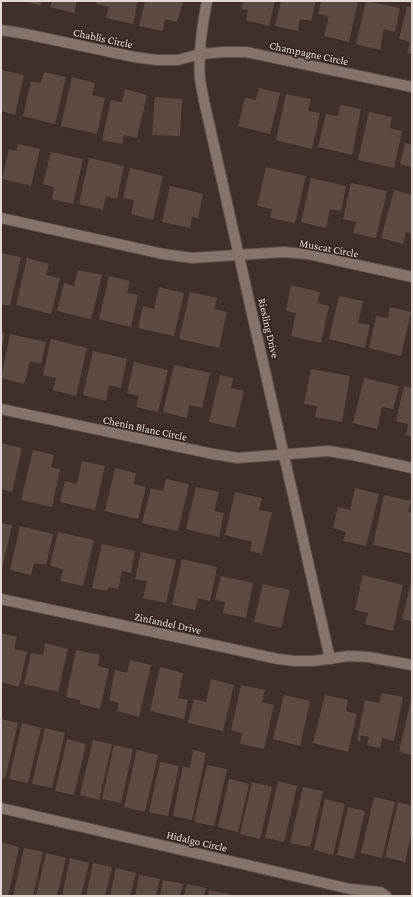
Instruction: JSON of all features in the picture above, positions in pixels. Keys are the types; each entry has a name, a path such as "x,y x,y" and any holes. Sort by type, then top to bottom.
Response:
{"street":[{"name":"Riesling Drive","path":"208,1 204,17 200,54 200,79 204,101 330,659"},
{"name":"Chablis Circle","path":"1,30 134,57 157,60 178,60 200,54"},
{"name":"Champagne Circle","path":"200,54 246,52 412,87"},
{"path":"1,218 170,255 192,258 240,255"},
{"name":"Muscat Circle","path":"240,255 283,252 308,254 412,277"},
{"name":"Chenin Blanc Circle","path":"1,409 213,454 238,458 285,455"},
{"path":"285,455 328,451 412,468"},
{"name":"Zinfandel Drive","path":"1,599 278,659 314,661 349,656 368,657 412,665"},
{"name":"Hidalgo Circle","path":"1,808 350,889 380,892 386,896"}],"building":[{"path":"23,1 42,1 41,6"},
{"path":"52,1 77,1 74,13 50,7"},
{"path":"97,1 138,1 133,24 106,18 109,7 96,4"},
{"path":"145,1 183,1 177,22 165,19 163,31 139,26"},
{"path":"243,1 275,1 269,26 246,20 248,10 241,9"},
{"path":"281,1 316,1 311,21 300,19 298,31 275,26"},
{"path":"321,1 358,1 349,42 324,36 329,16 318,14"},
{"path":"366,1 400,8 395,32 384,29 380,50 356,44"},
{"path":"407,6 412,7 412,54 407,53 410,42 399,39"},
{"path":"1,70 24,75 15,115 1,111"},
{"path":"44,72 66,77 55,124 23,116 31,81 41,83"},
{"path":"72,77 95,83 92,95 105,98 97,134 61,126"},
{"path":"259,88 280,93 270,134 238,126 245,98 256,100"},
{"path":"125,89 147,95 137,138 124,135 122,144 102,140 111,100 122,102"},
{"path":"286,94 311,99 308,111 320,113 312,149 276,140"},
{"path":"155,97 182,99 180,136 152,135"},
{"path":"340,105 361,109 352,155 318,147 326,114 338,116"},
{"path":"369,112 392,117 390,128 402,131 394,168 358,160"},
{"path":"405,143 412,145 412,167 400,164"},
{"path":"18,144 40,149 31,186 2,179 9,149 16,151"},
{"path":"51,152 83,159 73,204 52,199 54,187 43,184"},
{"path":"89,158 124,166 117,199 106,196 103,210 79,204"},
{"path":"266,167 306,176 295,223 270,218 272,209 257,206"},
{"path":"130,168 163,176 153,220 131,214 134,200 123,198"},
{"path":"311,178 346,186 341,211 330,209 326,228 301,222"},
{"path":"351,183 387,191 376,238 353,233 356,222 343,219"},
{"path":"170,186 203,194 198,218 192,217 190,228 162,222"},
{"path":"394,190 412,195 412,234 406,232 403,244 381,238"},
{"path":"1,253 21,257 10,306 1,304"},
{"path":"27,258 49,264 46,275 60,278 51,314 16,305"},
{"path":"78,270 102,275 91,319 57,311 64,283 74,286"},
{"path":"109,276 130,281 127,293 138,295 131,327 99,319"},
{"path":"291,285 320,292 317,303 329,306 321,343 291,336 296,313 286,311"},
{"path":"159,287 184,293 174,336 138,328 143,306 154,309"},
{"path":"190,292 217,298 214,309 227,312 219,348 179,339"},
{"path":"339,296 363,301 358,323 370,325 365,348 329,339"},
{"path":"390,307 411,312 401,356 369,348 376,316 388,318"},
{"path":"1,332 5,333 2,347 1,347"},
{"path":"10,334 46,342 41,364 30,361 24,384 1,378"},
{"path":"51,339 87,348 76,396 53,390 56,378 43,375"},
{"path":"93,351 127,359 121,388 109,385 106,401 83,395"},
{"path":"134,362 168,370 158,412 136,407 139,396 127,393"},
{"path":"174,365 210,373 202,408 189,405 187,418 163,412"},
{"path":"311,369 350,376 342,422 315,417 317,406 304,404"},
{"path":"220,375 233,378 231,388 244,391 235,428 209,422"},
{"path":"364,378 399,386 393,409 382,407 377,429 353,423"},
{"path":"404,386 412,388 412,436 406,435 408,424 396,421"},
{"path":"1,443 22,448 12,492 1,489"},
{"path":"33,450 54,455 51,467 60,469 52,507 21,500"},
{"path":"82,461 105,466 95,510 60,502 65,481 77,484"},
{"path":"115,468 136,473 134,484 146,487 138,519 105,511"},
{"path":"166,479 189,484 178,531 142,523 151,488 163,491"},
{"path":"196,487 219,492 214,511 224,513 219,537 186,529"},
{"path":"355,488 379,494 366,546 343,541 346,532 333,528 338,507 350,510"},
{"path":"235,492 262,498 259,510 272,512 262,554 250,551 252,542 225,535"},
{"path":"384,495 411,501 408,512 412,513 412,554 373,545"},
{"path":"1,523 12,525 2,569 1,569"},
{"path":"20,526 53,534 46,565 34,563 31,575 10,570"},
{"path":"58,532 94,540 83,586 60,581 63,569 50,566"},
{"path":"102,544 135,551 131,573 122,571 118,589 108,587 107,591 92,588"},
{"path":"141,552 176,560 166,603 143,598 147,581 135,579"},
{"path":"182,559 217,567 210,601 198,598 195,610 172,605"},
{"path":"363,575 403,585 393,631 365,624 368,613 355,610"},
{"path":"221,576 253,583 246,618 223,613 225,602 215,600"},
{"path":"411,583 412,584 412,621 402,619"},
{"path":"263,584 290,590 281,628 254,622"},
{"path":"1,633 17,637 14,649 27,652 19,687 1,682"},
{"path":"45,643 68,649 58,692 24,684 31,653 43,655"},
{"path":"76,650 100,655 98,666 109,669 100,709 80,704 80,700 66,697"},
{"path":"130,660 151,665 139,717 117,711 119,703 109,700 115,670 127,673"},
{"path":"160,667 183,673 178,698 188,700 184,719 150,711"},
{"path":"211,679 234,685 223,731 188,723 194,699 206,702"},
{"path":"241,685 265,690 262,702 274,705 264,749 240,744 242,733 231,730"},
{"path":"382,693 403,697 394,741 382,738 380,748 367,745 369,737 361,735 360,741 357,740 365,700 379,703"},
{"path":"284,695 310,701 300,746 273,739"},
{"path":"325,695 348,700 346,711 357,714 348,752 313,743"},
{"path":"412,700 412,755 399,752"},
{"path":"1,719 18,723 5,779 1,778"},
{"path":"22,723 41,728 28,783 9,779"},
{"path":"45,728 65,733 52,788 32,784"},
{"path":"67,739 86,744 74,795 55,791"},
{"path":"93,740 112,744 99,800 80,795"},
{"path":"114,745 133,749 121,803 102,799"},
{"path":"137,750 158,755 145,812 124,807"},
{"path":"193,750 206,753 192,820 173,816 183,766 190,768"},
{"path":"160,762 179,766 168,816 149,812"},
{"path":"207,765 227,769 214,826 194,822"},
{"path":"229,779 249,784 238,832 218,827"},
{"path":"278,781 297,786 284,842 265,838"},
{"path":"252,782 272,787 260,839 240,834"},
{"path":"303,787 323,791 310,847 290,843"},
{"path":"374,797 395,802 382,858 361,853"},
{"path":"325,799 345,804 333,855 314,850"},
{"path":"398,802 412,806 412,830 405,862 385,857"},
{"path":"348,807 365,811 354,859 337,855"},
{"path":"1,842 19,847 8,896 1,896"},
{"path":"24,848 43,852 33,896 13,896"},
{"path":"46,853 66,858 57,896 36,896"},
{"path":"70,858 89,863 81,896 62,896"},
{"path":"93,863 112,867 105,896 86,896"},
{"path":"116,868 136,873 130,896 110,896"},
{"path":"139,875 160,879 156,896 135,896"},
{"path":"163,880 183,884 180,896 160,896"},
{"path":"187,884 206,888 204,896 184,896"},
{"path":"209,890 229,894 229,896 208,896"}]}
